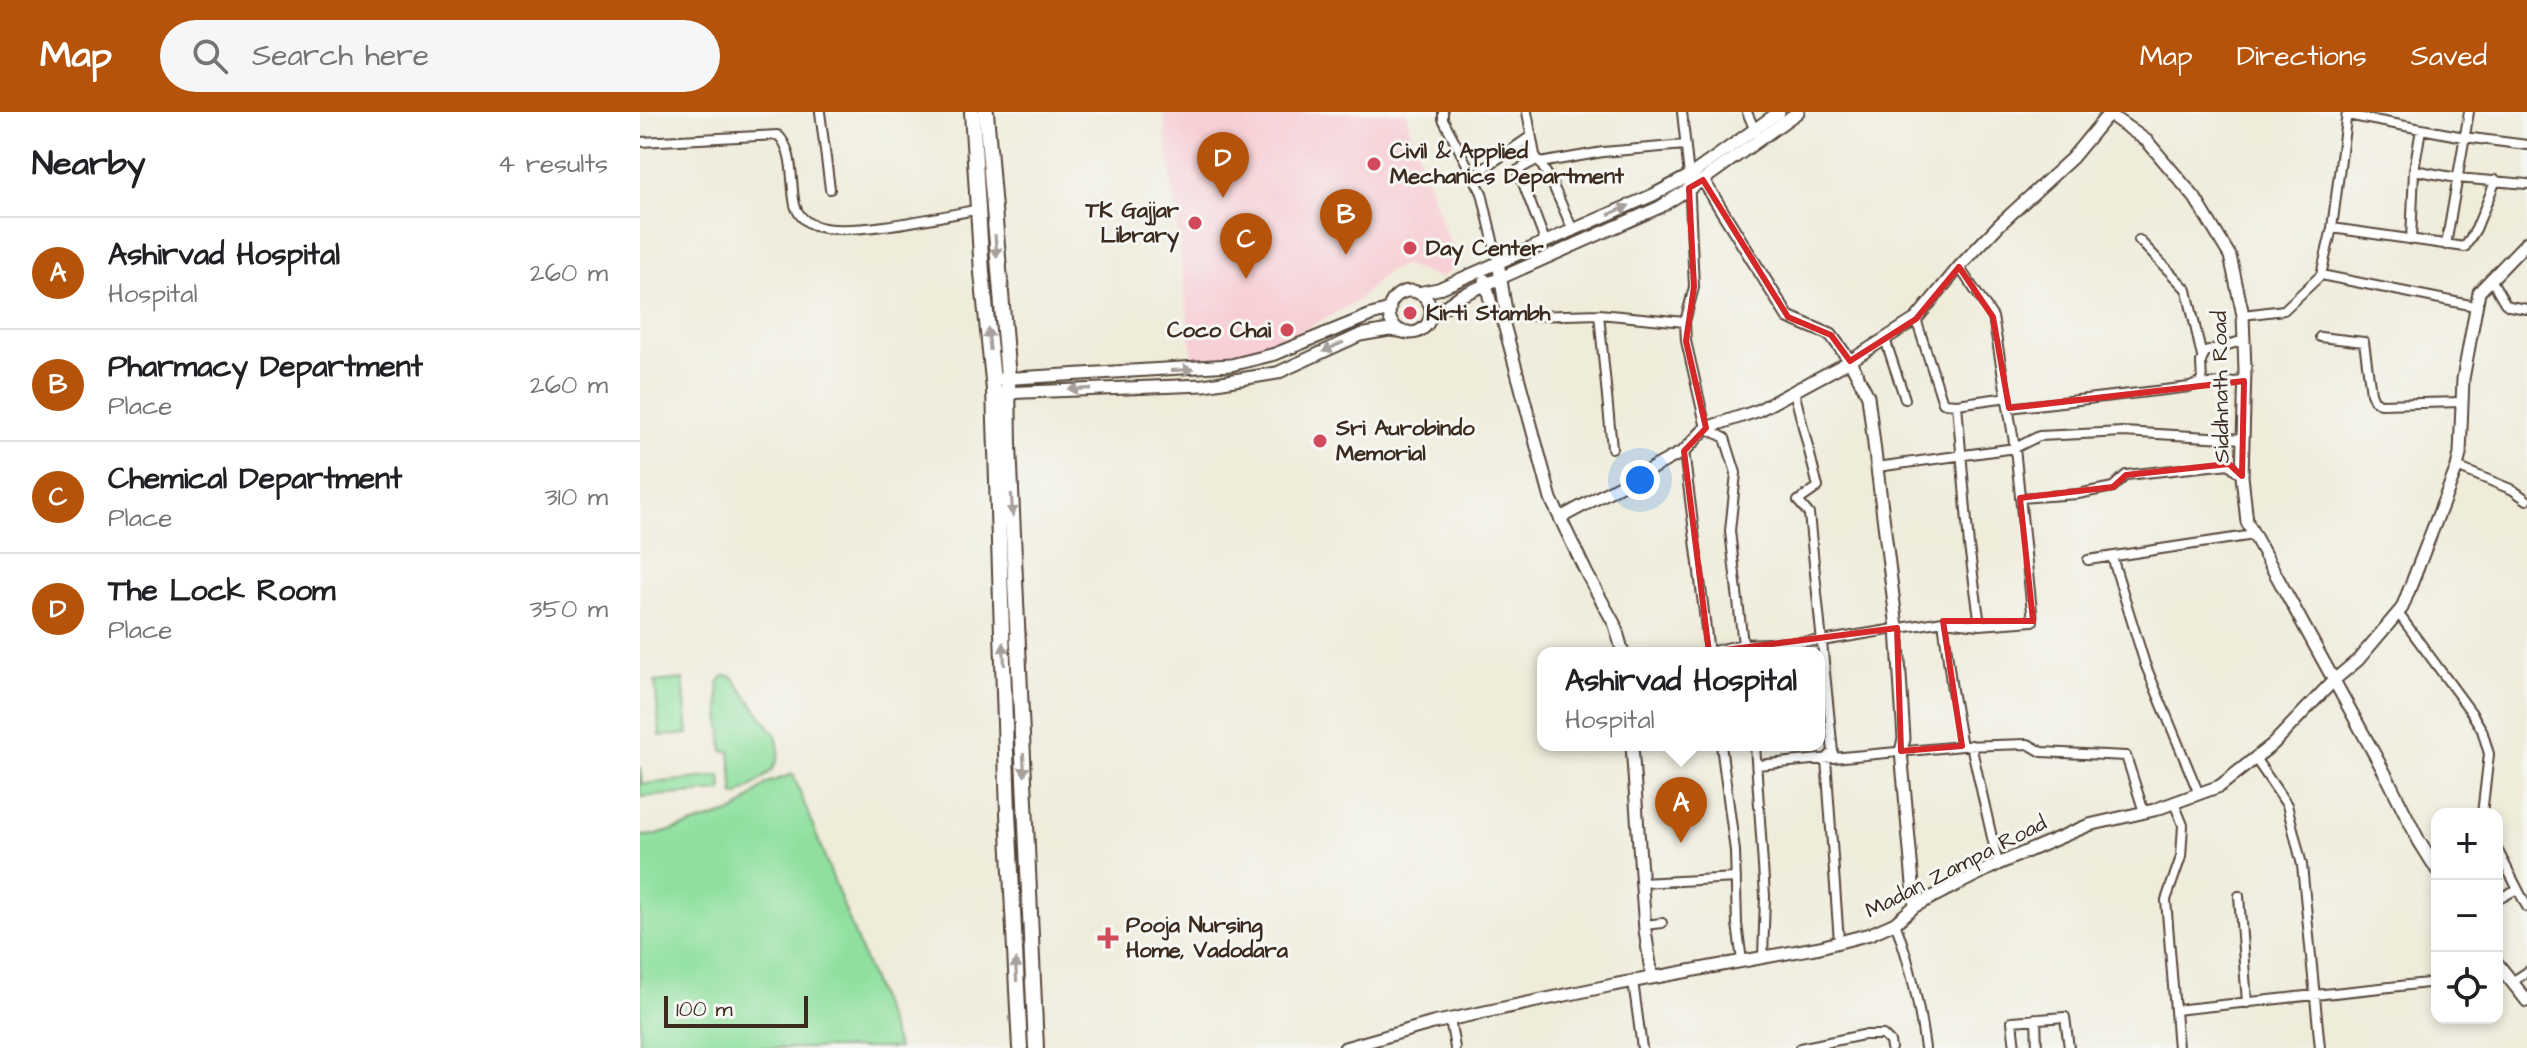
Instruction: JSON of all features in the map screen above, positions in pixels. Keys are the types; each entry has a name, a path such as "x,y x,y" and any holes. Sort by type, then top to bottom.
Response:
{"highway":[{"path":"972,112 986,208 1009,445 1036,1048"},
{"path":"986,112 986,208"},
{"path":"1001,386 1008,813 1020,1048"}],"main road":[{"path":"1418,293 1438,289 1653,195 1703,180 1779,112"},
{"path":"1001,386 1204,385 1277,373 1360,335 1389,330 1414,332 1460,296 1660,207 1689,182 1757,134 1798,112"},
{"path":"1560,518 1684,451 1706,428 1757,411 1850,361 1916,319 2000,224 2072,158 2108,113"},
{"name":"Siddhnath Road","path":"2108,113 2147,141 2195,198 2230,256 2243,315 2242,476 2247,522 2431,860"},
{"path":"1703,180 1788,317 1831,335 1850,361 1868,396 1897,628 1904,739 1901,751 1915,906"},
{"name":"Madan Zampa Road","path":"1347,1048 1450,1019 1870,934 1895,923 1915,906 1998,864 2089,825 2144,812 2220,786 2273,744 2336,684 2402,608 2457,467 2463,379 2479,292 2527,242"},
{"path":"1498,262 1506,311 1502,317"},
{"path":"1482,269 1493,312 1502,317 1551,499 1615,625 1621,647"},
{"path":"1408,332 1396,327 1390,316 1391,304 1399,294 1418,293 1430,305 1430,317"},
{"path":"1001,386 1231,365 1275,354 1390,310"},
{"path":"1632,751 1644,925 1652,978"},
{"path":"2503,972 2527,1001"}],"street":[{"path":"820,112 830,189"},
{"path":"1443,112 1443,119 1482,193 1498,262"},
{"path":"1527,112 1538,159 1573,230"},
{"path":"1682,112 1694,287 1685,322 1686,341 1706,428 1725,438 1736,473 1730,531 1743,647"},
{"path":"1747,112 1757,134"},
{"path":"2446,245 2469,112"},
{"path":"2243,315 2284,310 2321,275 2332,228 2347,114 2464,137 2527,145"},
{"path":"2411,240 2414,170 2421,129"},
{"path":"640,142 778,135 788,148 796,209 803,219 814,226 828,229 868,228 986,208"},
{"path":"1473,176 1531,136"},
{"path":"1545,241 1518,170 1538,159 1685,145"},
{"path":"2414,170 2457,178 2527,184"},
{"path":"2332,228 2465,247 2476,229 2496,180"},
{"path":"2139,240 2187,290 2202,357 2202,382 2198,385"},
{"path":"1754,647 1822,641 1943,621 1980,625 2033,621 2015,448 1993,317 1959,267"},
{"path":"2321,275 2475,306"},
{"path":"2491,279 2505,303 2527,309"},
{"path":"1502,317 1599,314 1685,322"},
{"path":"1599,314 1612,448"},
{"path":"1916,319 1943,403 2008,397"},
{"path":"2320,337 2364,342 2371,393 2380,404 2462,402"},
{"path":"1885,339 1905,399"},
{"path":"2202,357 2205,352 2244,340"},
{"path":"2009,408 2244,381"},
{"path":"1794,391 1818,487 1798,501 1809,514 1823,647"},
{"path":"1957,404 1969,546 1980,625"},
{"path":"1877,467 2015,448 2039,436 2123,432 2243,439"},
{"path":"1684,451 1708,647"},
{"path":"2020,498 2078,494 2113,487 2126,475 2229,464 2242,476"},
{"path":"2457,467 2513,490 2527,500"},
{"path":"2088,560 2254,535"},
{"path":"2112,557 2145,664 2199,794"},
{"path":"2398,613 2482,730 2489,754 2483,808"},
{"path":"1943,621 1966,745 1998,864"},
{"path":"1825,671 1833,752 1826,759 1839,942"},
{"path":"1757,765 1966,745 2028,744 2042,752 2126,756 2144,812"},
{"path":"1722,751 1735,851 1737,924 1742,961"},
{"path":"1756,751 1765,896 1763,958"},
{"path":"2255,758 2287,805 2302,865 2320,1048"},
{"path":"2174,803 2183,825 2181,857 2166,900 2178,1048"},
{"path":"2503,861 2527,907"},
{"path":"1641,883 1736,878"},
{"path":"2503,897 2517,889"},
{"path":"2239,896 2247,1003"},
{"path":"1644,925 1662,923"},
{"path":"1895,923 1909,957 1919,1000 1925,1048"},
{"path":"2512,982 2527,972"},
{"path":"1633,981 1642,1048"},
{"path":"2175,1010 2431,983"},
{"path":"2015,1048 2012,1021 2065,1017 2069,1048"},
{"path":"2036,1018 2037,1048"},
{"path":"1450,1019 1455,1048"},
{"path":"1800,1048 1838,1045 1863,1035 1883,1035 1891,1048"}],"highlighted area":[{"path":"1703,180 1788,317 1831,335 1850,361 1916,319 1959,267 1993,317 2009,408 2244,381 2242,476 2229,464 2126,475 2113,487 2020,498 2033,621 1943,621 1962,746 1901,751 1897,628 1709,652 1684,451 1706,428 1686,341 1694,287 1689,188"}],"shaded area":[{"path":"1163,112 1406,112 1457,266 1440,278 1404,265 1388,271 1355,303 1275,344 1224,357 1193,359"}],"green space":[{"path":"723,676 732,676 776,736 779,747 778,757 770,772 738,795 734,795 730,751 723,751 718,683"},
{"path":"683,679 688,734 660,736 655,682"},
{"path":"640,766 642,784 721,776 722,791 640,797"},
{"path":"793,774 898,1048 650,1048 640,1043 640,836 657,835 736,811 767,783"}],"place":[{"name":"Civil & Applied Mechanics Department","path":"1374,164"},
{"name":"The Lock Room","path":"1223,198"},
{"name":"TK Gajjar Library","path":"1195,223"},
{"name":"Day Center","path":"1410,248"},
{"name":"Pharmacy Department","path":"1346,255"},
{"name":"Chemical Department","path":"1246,279"},
{"name":"Kirti Stambh","path":"1410,313"},
{"name":"Coco Chai","path":"1287,330"},
{"name":"Sri Aurobindo Memorial","path":"1320,441"},
{"name":"Ashirvad Hospital","path":"1681,843"},
{"name":"Pooja Nursing Home, Vadodara","path":"1108,938"}]}
